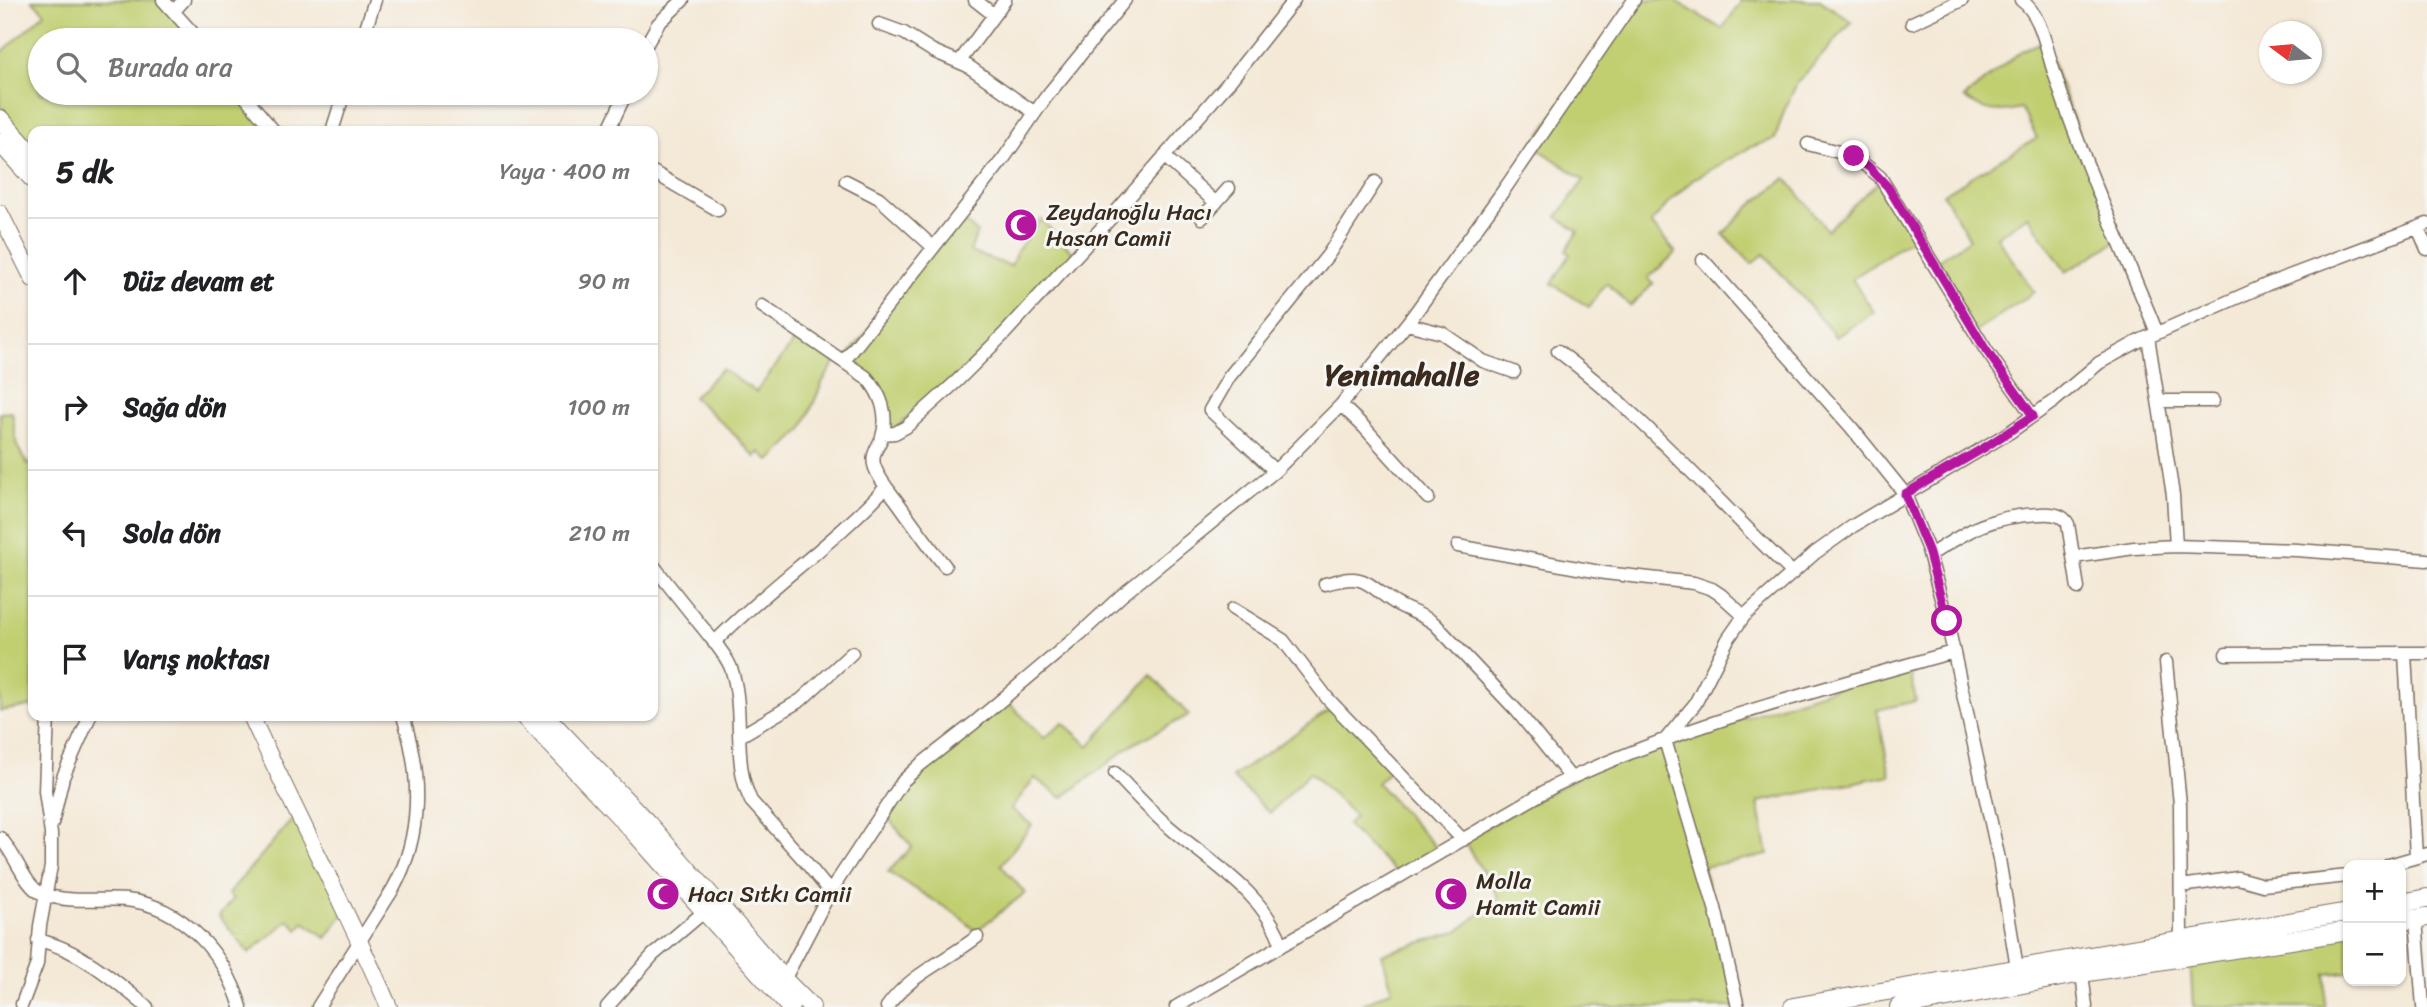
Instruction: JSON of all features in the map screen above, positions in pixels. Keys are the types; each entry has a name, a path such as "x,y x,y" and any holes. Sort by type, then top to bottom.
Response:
{"main road":[{"path":"0,119 28,150"},
{"path":"0,142 28,173"},
{"path":"530,721 638,836 781,997 811,1007"},
{"path":"550,721 648,824 781,997"},
{"path":"2406,902 2427,898"},
{"path":"1899,1007 1962,1002 2019,977 2181,941 2343,913"},
{"path":"1793,1007 2019,977 2082,973 2343,931"}],"street":[{"path":"163,0 189,28"},
{"path":"174,11 184,0"},
{"path":"366,28 376,0"},
{"path":"656,28 683,0"},
{"path":"975,0 994,15"},
{"path":"960,61 1005,0"},
{"path":"844,361 1125,0"},
{"path":"883,434 895,433 906,427 957,382 1051,284 1229,82 1294,0"},
{"path":"781,997 830,892 903,781 1121,596 1186,546 1275,471 1341,405 1407,324 1506,187 1634,0"},
{"path":"1912,23 1962,0"},
{"path":"2021,0 2039,26 2081,148 2152,335 2173,495 2176,546"},
{"path":"879,24 904,33 933,51 960,61 1035,113"},
{"path":"252,105 270,126"},
{"path":"334,126 341,105"},
{"path":"610,126 620,105"},
{"path":"1808,144 1854,156 1881,179 1986,350 2033,416"},
{"path":"1164,156 1216,203"},
{"path":"658,175 718,210"},
{"path":"846,181 879,198 933,247"},
{"path":"1275,471 1210,410 1229,377 1328,255 1375,182"},
{"path":"1202,218 1228,188"},
{"path":"0,213 28,269"},
{"path":"1665,740 1695,705 1728,639 1744,617 1793,573 1853,526 2033,416 2099,363 2152,335 2268,284 2423,226 2427,249"},
{"path":"1703,260 1851,427 1905,494 1930,555 1953,652 1999,859 2019,977"},
{"path":"762,306 866,377 876,389 883,406 883,434 873,458 874,465 886,487 945,566"},
{"path":"1407,324 1442,333 1483,361 1514,372"},
{"path":"1558,351 1600,382 1634,414 1793,573"},
{"path":"2159,401 2213,401"},
{"path":"1341,405 1428,498"},
{"path":"714,643 750,608 853,522 886,487"},
{"path":"1930,555 1985,523 2008,516 2046,513 2066,520 2078,588"},
{"path":"1458,546 1605,572 1704,585 1721,595 1744,617"},
{"path":"2074,556 2134,548 2176,546 2286,550 2427,560"},
{"path":"658,571 732,670 738,703 743,776 751,801 830,892"},
{"path":"1325,584 1345,578 1363,580 1395,603 1435,624 1517,711 1571,778"},
{"path":"1233,608 1283,640 1328,699 1463,840"},
{"path":"1176,1007 1571,778 1601,764 1665,740 1811,693 1953,652"},
{"path":"740,736 801,700 852,653"},
{"path":"2405,653 2422,855"},
{"path":"2226,654 2427,653"},
{"path":"2166,662 2180,803 2181,941"},
{"path":"22,1004 35,973 51,866 51,834 45,791 48,721"},
{"path":"51,834 63,777 88,721"},
{"path":"252,721 360,941 389,1007"},
{"path":"318,1007 403,871 414,836 416,777 403,721"},
{"path":"1665,740 1714,908 1738,1007"},
{"path":"1115,773 1167,826 1216,864 1254,900 1272,923 1282,945"},
{"path":"0,838 11,850 34,889 47,895 139,903 173,916 194,932 222,962 241,1007"},
{"path":"2181,886 2238,878 2263,885 2343,877"},
{"path":"607,1007 653,955 705,911"},
{"path":"2415,919 2423,1007"},
{"path":"887,1007 912,978 958,952 976,937"},
{"path":"38,940 69,950 114,980 147,1007"},
{"path":"2082,973 2086,1007"}],"green space":[{"path":"32,0 163,0 188,28 29,28 45,13"},
{"path":"1634,0 1674,0 1722,29 1740,0 1820,0 1852,22 1797,83 1775,139 1751,147 1694,179 1651,223 1676,253 1648,278 1653,284 1630,306 1607,283 1589,307 1552,284 1570,254 1566,251 1578,231 1557,217 1584,180 1533,145"},
{"path":"28,28 28,105 252,105 270,126 28,126 28,150 0,119 0,54"},
{"path":"2044,41 2119,240 2066,272 2028,216 1997,237 2034,292 1975,332 1933,263 1970,239 1943,194 2037,138 2021,108 1991,110 1964,98 2022,50"},
{"path":"1786,178 1827,230 1881,179 1917,235 1852,279 1874,312 1836,337 1764,254 1752,264 1723,234 1748,208"},
{"path":"958,217 977,232 970,252 1011,266 1017,251 1041,219 1076,256 1005,333 889,434 880,396 844,361"},
{"path":"801,332 838,358 823,381 802,430 770,461 760,452 755,457 693,397 722,369 756,392"},
{"path":"12,412 17,446 28,465 28,707 0,711 0,413"},
{"path":"1909,664 1916,701 1877,710 1890,775 1758,802 1768,855 1703,867 1738,1007 1364,1007 1363,1004 1392,990 1382,954 1458,931 1499,898 1463,840 1601,764"},
{"path":"1151,675 1189,715 1133,744 1062,798 1035,778 1011,809 1032,825 1001,865 1025,893 976,931 956,914 888,872 912,847 882,811 903,781 1004,698 1044,738 1063,723 1089,746"},
{"path":"1335,706 1394,767 1377,783 1441,853 1400,876 1347,825 1355,816 1310,772 1270,813 1232,777"},
{"path":"296,815 345,912 326,938 304,922 298,930 289,920 249,953 219,916 233,899 228,894"},
{"path":"2343,932 2343,972 2326,974 2325,1007 2193,1007 2190,957"}],"place":[{"name":"Zeydanoğlu Hacı Hasan Camii","path":"1021,225"},
{"name":"Hacı Sıtkı Camii","path":"663,894"},
{"name":"Molla Hamit Camii","path":"1451,894"}],"district":[{"name":"Yenimahalle","path":"1402,375"}],"route":[{"path":"1854,156 1888,187 1986,350 2033,416 1905,494 1928,550 1947,621"}]}
